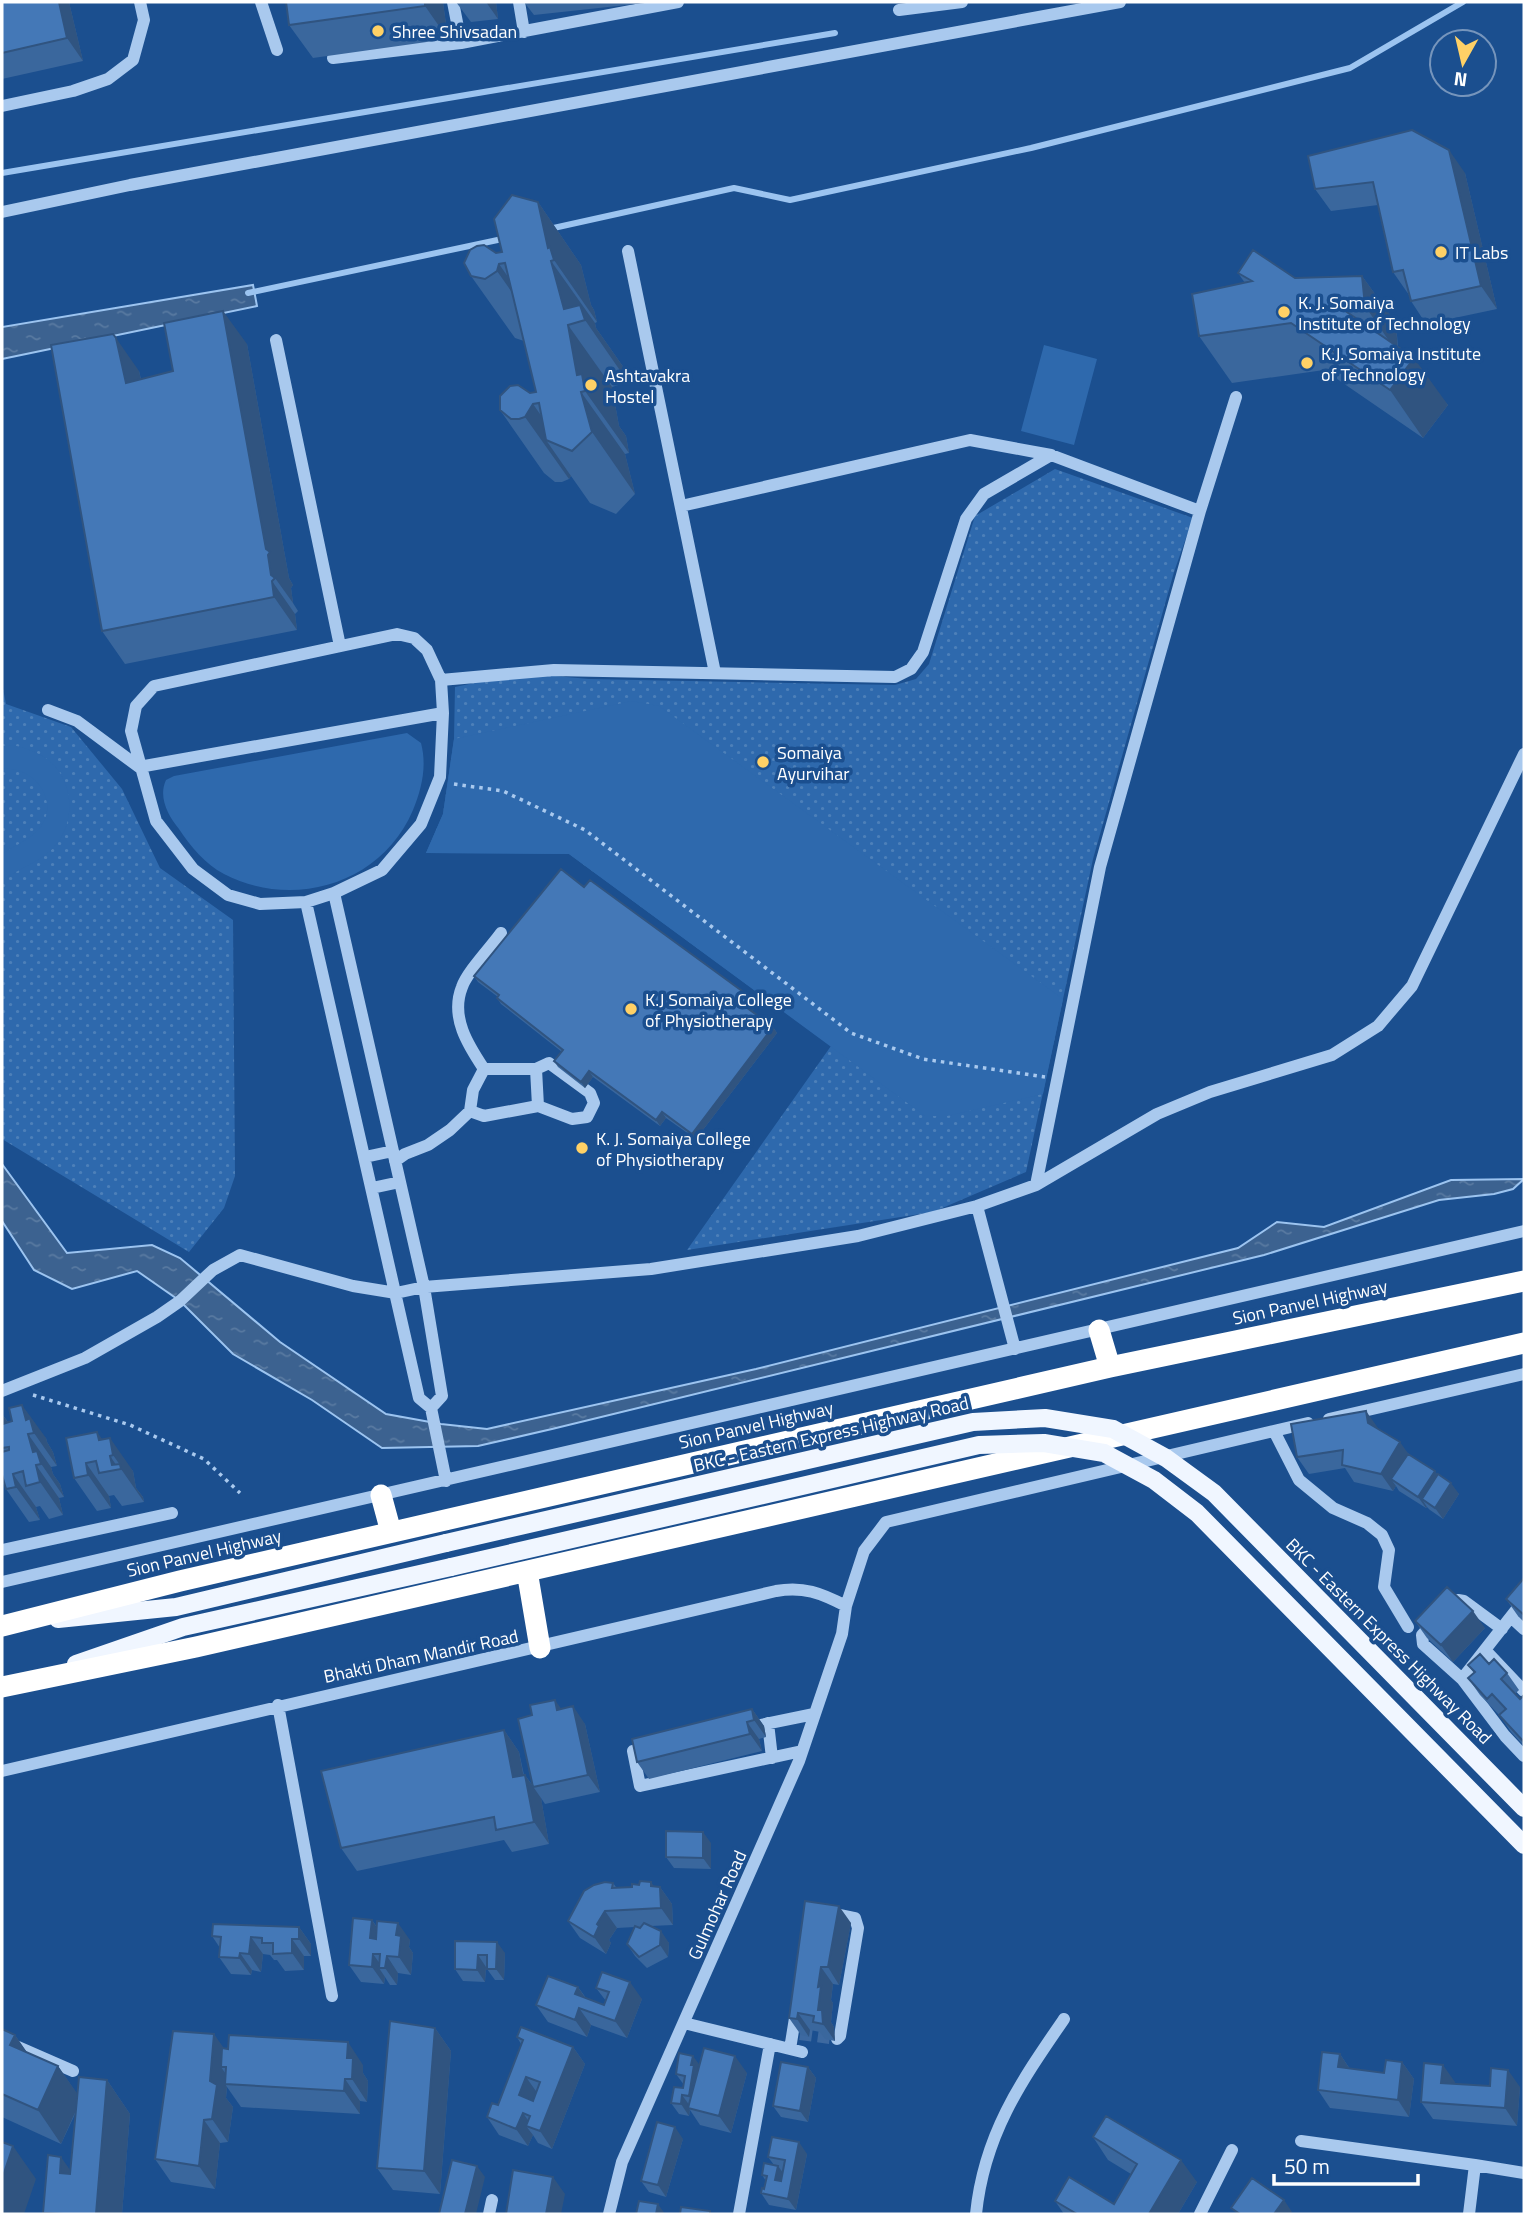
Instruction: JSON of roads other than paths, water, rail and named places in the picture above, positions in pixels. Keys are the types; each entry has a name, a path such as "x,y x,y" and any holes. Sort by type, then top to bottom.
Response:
{"highway":[{"name":"Sion Panvel Highway","path":"6,1625 180,1581 1110,1367 1524,1281"},
{"path":"1099,1329 1110,1367"},
{"path":"2,1687 195,1647 1524,1343"},
{"path":"381,1495 391,1532"},
{"path":"527,1571 540,1648"}],"main road":[{"name":"BKC - Eastern Express Highway Road","path":"6,1625 176,1606 973,1422 1045,1418 1113,1429 1167,1458 1214,1493 1524,1808"},
{"path":"23,1682 183,1627 979,1446 1044,1444 1104,1453 1154,1480 1197,1513 1524,1844"}],"street":[{"path":"2,106 73,91 108,79 133,60 144,20 140,2"},
{"path":"261,2 278,50"},
{"path":"453,2 461,43"},
{"path":"519,2 524,32"},
{"path":"333,58 461,43 678,2"},
{"path":"899,10 962,2"},
{"path":"2,212 130,185 1120,2"},
{"path":"628,251 715,673"},
{"path":"276,340 340,646"},
{"path":"1035,1185 1100,867 1200,511 1236,397"},
{"path":"681,506 970,440 1051,455 1200,511"},
{"path":"441,680 554,670 895,677 911,669 923,652 966,519 984,494 1051,455"},
{"path":"397,634 414,638 427,650 441,680 443,713 440,777 421,824 382,870 334,893 306,902 260,904 228,895 192,869 156,821 131,731 136,706 154,686 397,634"},
{"path":"48,710 77,721 139,767 443,713"},
{"path":"5,1390 85,1358 180,1301 225,1262 240,1255 353,1286 396,1293 424,1287 651,1269 858,1236 977,1206 1035,1185 1157,1114 1210,1092 1332,1055 1378,1026 1412,986 1524,754"},
{"path":"334,893 424,1287 442,1396 432,1412"},
{"path":"306,902 419,1398 432,1412 446,1482"},
{"path":"484,1069 460,1025 458,1005 462,986 500,933"},
{"path":"470,1111 484,1116 538,1106 572,1119 587,1117 594,1103 590,1093 549,1063 536,1069 484,1069"},
{"path":"365,1157 405,1154 428,1146 450,1130 470,1111 473,1090 484,1069"},
{"path":"536,1069 538,1106"},
{"path":"372,1188 400,1182"},
{"path":"977,1206 1015,1349"},
{"path":"2,1582 446,1482 1524,1231"},
{"name":"Gulmohar Road","path":"610,2214 622,2162 802,1751 842,1634 846,1605 864,1551 886,1521 1524,1374"},
{"path":"1273,1431 1299,1480 1333,1508 1367,1523 1382,1535 1389,1550 1384,1587 1408,1627"},
{"path":"2,1550 172,1513"},
{"name":"Bhakti Dham Mandir Road","path":"2,1771 790,1588 819,1591 846,1605"},
{"path":"1502,1629 1464,1601 1458,1600 1451,1603 1422,1635 1423,1644 1462,1679 1504,1736 1524,1756"},
{"path":"1462,1679 1524,1600"},
{"path":"1511,1617 1524,1629"},
{"path":"1485,1650 1524,1691"},
{"path":"278,1706 332,1997"},
{"path":"727,1731 814,1714"},
{"path":"768,1723 772,1758"},
{"path":"660,1745 633,1751 640,1786 802,1751"},
{"path":"818,1911 855,1918 858,1922 840,2036 837,2039"},
{"path":"684,2022 796,2051 799,1994"},
{"path":"976,2214 990,2144 1014,2093 1064,2019"},
{"path":"2,2040 72,2071"},
{"path":"739,2214 770,2044"},
{"path":"1301,2141 1524,2173"},
{"path":"1200,2214 1232,2150"},
{"path":"1469,2214 1475,2165"},
{"path":"489,2214 492,2200"}],"water":[{"path":"253,285 257,306 2,359 2,327"},
{"path":"2,1164 67,1253 152,1245 180,1258 280,1342 386,1414 487,1429 756,1369 1238,1248 1277,1222 1324,1227 1451,1180 1524,1179 1513,1189 1494,1194 1439,1200 1264,1255 552,1429 478,1446 382,1448 312,1400 233,1354 180,1301 137,1271 72,1289 34,1270 2,1221"}],"waterway":[{"path":"549,229 734,188 790,200 1031,148 1350,68 1463,2"},
{"path":"2,173 835,33"},
{"path":"248,293 507,238"}],"tunnel":[{"path":"800,2034 837,2039"}],"place":[{"name":"Shree Shivsadan","path":"378,31"},
{"name":"IT Labs","path":"1441,252"},
{"name":"K. J. Somaiya Institute of Technology","path":"1284,312"},
{"name":"K.J. Somaiya Institute of Technology","path":"1307,363"},
{"name":"Ashtavakra Hostel","path":"591,385"},
{"name":"Somaiya Ayurvihar","path":"763,762"},
{"name":"K.J Somaiya College of Physiotherapy","path":"631,1009"},
{"name":"K. J. Somaiya College of Physiotherapy","path":"582,1148"}]}
